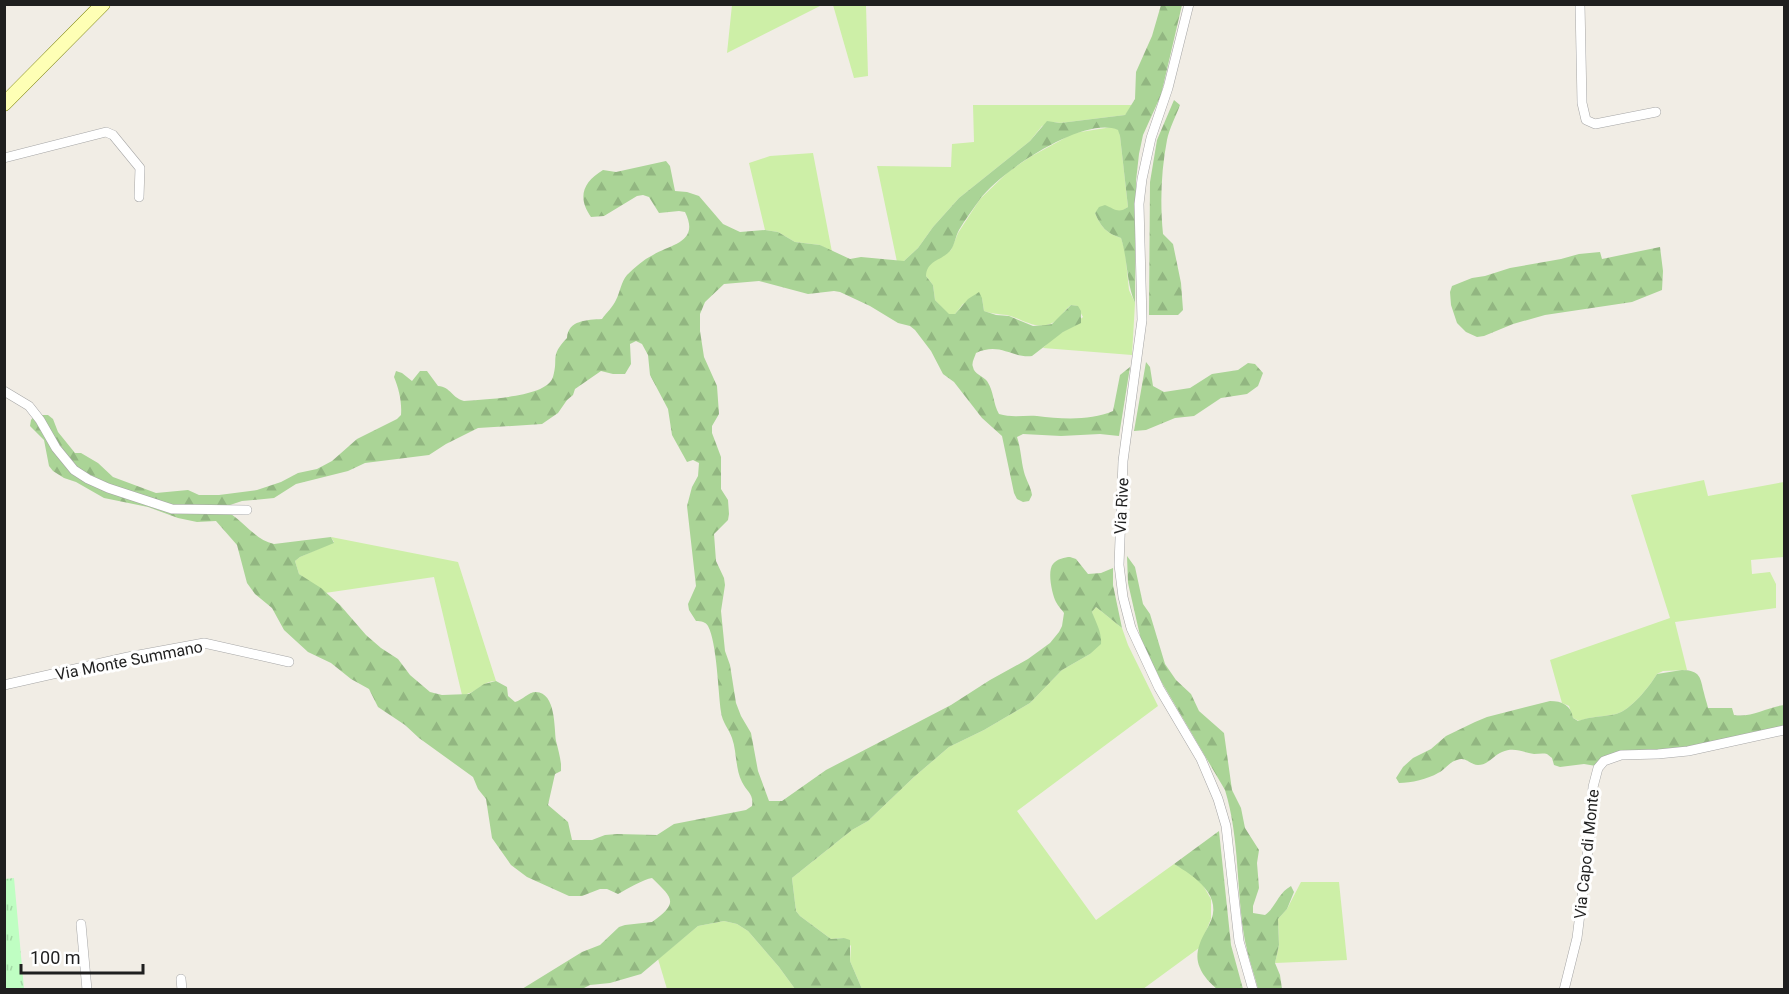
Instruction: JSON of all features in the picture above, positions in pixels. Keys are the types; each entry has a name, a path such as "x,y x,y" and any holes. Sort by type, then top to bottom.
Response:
{"main road":[{"path":"4,104 103,4"}],"street":[{"name":"Via Rive","path":"1189,4 1142,178 1139,204 1142,320 1123,461 1119,565 1123,597 1131,628 1160,688 1207,771 1221,806 1230,859 1235,919 1253,990"},
{"path":"1580,4 1582,103 1586,120 1595,124 1656,112"},
{"path":"4,158 106,132 113,135 140,168 139,197"},
{"path":"4,391 29,406 74,470 88,479 172,509 247,510"},
{"name":"Via Monte Summano","path":"4,685 128,657 204,643 290,662"},
{"name":"Via Capo di Monte","path":"1564,990 1577,938 1590,833 1593,786 1598,768 1604,761 1621,755 1688,751 1785,730"},
{"path":"81,924 87,990"},
{"path":"181,979 182,990"}],"green space":[{"path":"732,4 822,5 727,53"},
{"path":"833,5 866,5 868,76 854,78"},
{"path":"1161,5 1182,5 1161,95 1143,135 1139,154 1136,181 1135,303 1121,238 1105,229 1095,213 1099,207 1105,205 1119,210 1128,207 1118,130 1103,128 1085,131 1065,138 1023,161 980,199 959,230 950,251 932,264 927,271 926,276 933,285 935,300 949,314 955,314 968,299 979,292 984,311 1009,316 1033,326 1052,324 1071,305 1078,306 1081,311 1081,323 1063,332 1032,356 992,349 976,353 972,364 989,385 999,414 1085,418 1113,411 1120,375 1130,367 1119,436 1023,434 1017,437 1024,472 1032,495 1029,501 1023,502 1017,499 1014,493 1002,436 982,418 954,382 943,374 931,351 910,326 898,323 840,292 808,294 759,281 724,284 705,302 700,314 704,357 717,386 719,414 712,426 712,433 721,457 721,489 728,500 728,520 714,534 716,561 725,585 721,611 725,651 730,665 736,703 751,733 758,771 769,801 782,801 826,770 951,705 1028,659 1050,643 1062,626 1064,613 1056,602 1051,583 1051,567 1057,561 1068,557 1076,559 1088,574 1101,573 1113,568 1113,585 1122,628 1096,607 1092,612 1100,632 1101,644 1090,654 1062,670 1030,703 949,747 868,821 852,830 792,878 796,911 800,916 831,939 850,940 850,961 862,989 795,989 748,931 737,924 724,921 698,926 641,974 610,983 590,985 582,989 522,989 582,952 600,945 619,927 652,922 670,905 668,895 652,878 618,894 607,889 600,889 582,896 569,896 527,877 511,865 492,838 486,799 478,789 473,777 378,707 369,689 351,679 331,663 308,652 284,630 272,608 255,594 247,583 237,545 216,521 197,522 148,507 104,498 64,478 49,466 44,440 30,426 35,415 48,415 75,453 81,453 98,463 113,477 156,493 188,490 199,495 219,495 257,490 281,482 298,473 317,469 332,461 357,439 397,419 401,415 401,410 400,396 394,377 396,371 412,381 420,371 427,371 438,386 446,388 464,401 513,396 539,389 548,384 555,370 556,353 571,328 579,322 602,319 615,303 627,275 646,259 682,241 689,230 685,212 659,213 649,197 643,195 637,196 604,216 591,217 584,203 584,190 591,180 603,170 616,172 666,161 670,166 675,191 699,196 723,224 740,232 765,230 778,232 795,242 820,245 850,259 861,257 904,261 918,248 959,198 1030,141 1047,121 1060,123 1125,115 1135,99 1136,72 1152,36","holes":["636,341 642,344 648,355 650,375 668,409 672,435 687,462 693,460 699,463 698,476 692,487 687,506 696,586 688,604 696,621 706,624 711,634 722,716 732,738 740,777 751,796 752,806 746,810 674,824 657,835 617,834 605,835 592,840 572,840 568,822 548,805 555,774 561,771 561,764 551,704 543,694 530,693 515,702 508,696 507,687 496,681 484,684 469,694 442,695 430,692 410,675 398,659 366,635 340,605 321,588 299,574 295,561 334,543 331,537 274,544 256,535 231,514 230,505 242,501 274,498 296,484 348,471 365,463 429,455 478,428 542,424 558,413 573,395 575,389 601,371 625,374 631,364 630,344"]},
{"path":"1174,100 1180,105 1167,140 1162,175 1162,211 1163,234 1173,244 1181,283 1183,310 1178,315 1149,315 1150,182 1157,140"},
{"path":"973,105 1133,105 1125,115 1054,122 1042,126 1030,141 959,198 918,248 904,261 897,262 877,166 951,167 952,144 974,142"},
{"path":"1112,127 1119,130 1128,207 1122,211 1116,212 1111,208 1095,213 1105,229 1121,238 1125,251 1129,290 1135,303 1132,355 1043,348 1083,317 1077,306 1071,305 1056,320 1042,326 1007,315 984,311 982,298 963,304 955,314 948,314 935,300 933,285 926,276 926,269 951,250 958,233 980,199 1008,172 1074,133"},
{"path":"813,153 832,252 820,245 795,242 778,232 765,230 749,163 770,156"},
{"path":"1660,247 1663,271 1662,290 1632,302 1545,315 1477,337 1466,332 1457,323 1451,305 1452,286 1472,278 1579,254 1600,252 1602,259"},
{"path":"1146,362 1150,367 1153,386 1164,392 1190,388 1212,374 1238,370 1248,363 1255,364 1263,373 1258,386 1247,394 1221,398 1194,416 1175,418 1146,430 1134,431"},
{"path":"1704,480 1708,496 1784,482 1784,557 1751,560 1752,574 1770,572 1776,584 1776,608 1675,622 1687,670 1663,671 1657,674 1639,697 1622,712 1579,721 1573,718 1569,706 1562,703 1550,660 1670,618 1631,495"},
{"path":"331,537 458,562 496,681 462,695 434,577 325,593 299,574 295,561 334,542"},
{"path":"1127,556 1135,567 1143,604 1150,614 1165,664 1176,680 1191,694 1199,711 1224,733 1232,790 1241,808 1245,828 1259,850 1257,863 1259,888 1253,913 1265,915 1291,886 1294,892 1287,909 1278,919 1279,945 1275,963 1282,989 1258,989 1245,941 1236,846 1225,790 1161,681 1141,640 1128,583"},
{"path":"1096,607 1122,628 1158,706 1017,811 1096,920 1174,864 1191,873 1201,882 1211,899 1211,919 1199,948 1143,989 862,989 850,961 851,946 844,938 831,939 796,911 792,878 852,830 868,821 949,747 1030,703 1062,670 1090,654 1093,650 1095,625 1092,612"},
{"path":"1682,670 1696,673 1699,676 1708,708 1732,708 1734,715 1740,716 1784,705 1784,730 1704,747 1627,755 1596,766 1584,764 1560,767 1554,765 1552,758 1547,754 1510,750 1502,752 1482,765 1475,765 1463,759 1452,762 1440,772 1419,780 1399,783 1396,778 1413,758 1431,749 1446,736 1487,717 1550,701 1565,705 1573,718 1578,721 1616,714 1628,708 1657,674"},
{"path":"1219,831 1231,945 1243,989 1217,989 1201,971 1197,956 1201,940 1213,915 1213,905 1205,888 1174,864"},
{"path":"14,878 24,989 5,989 5,879"},
{"path":"1301,882 1339,882 1347,960 1275,963 1279,945 1278,919 1287,909"},
{"path":"724,921 737,924 748,931 795,989 667,989 658,959 698,926"}]}
